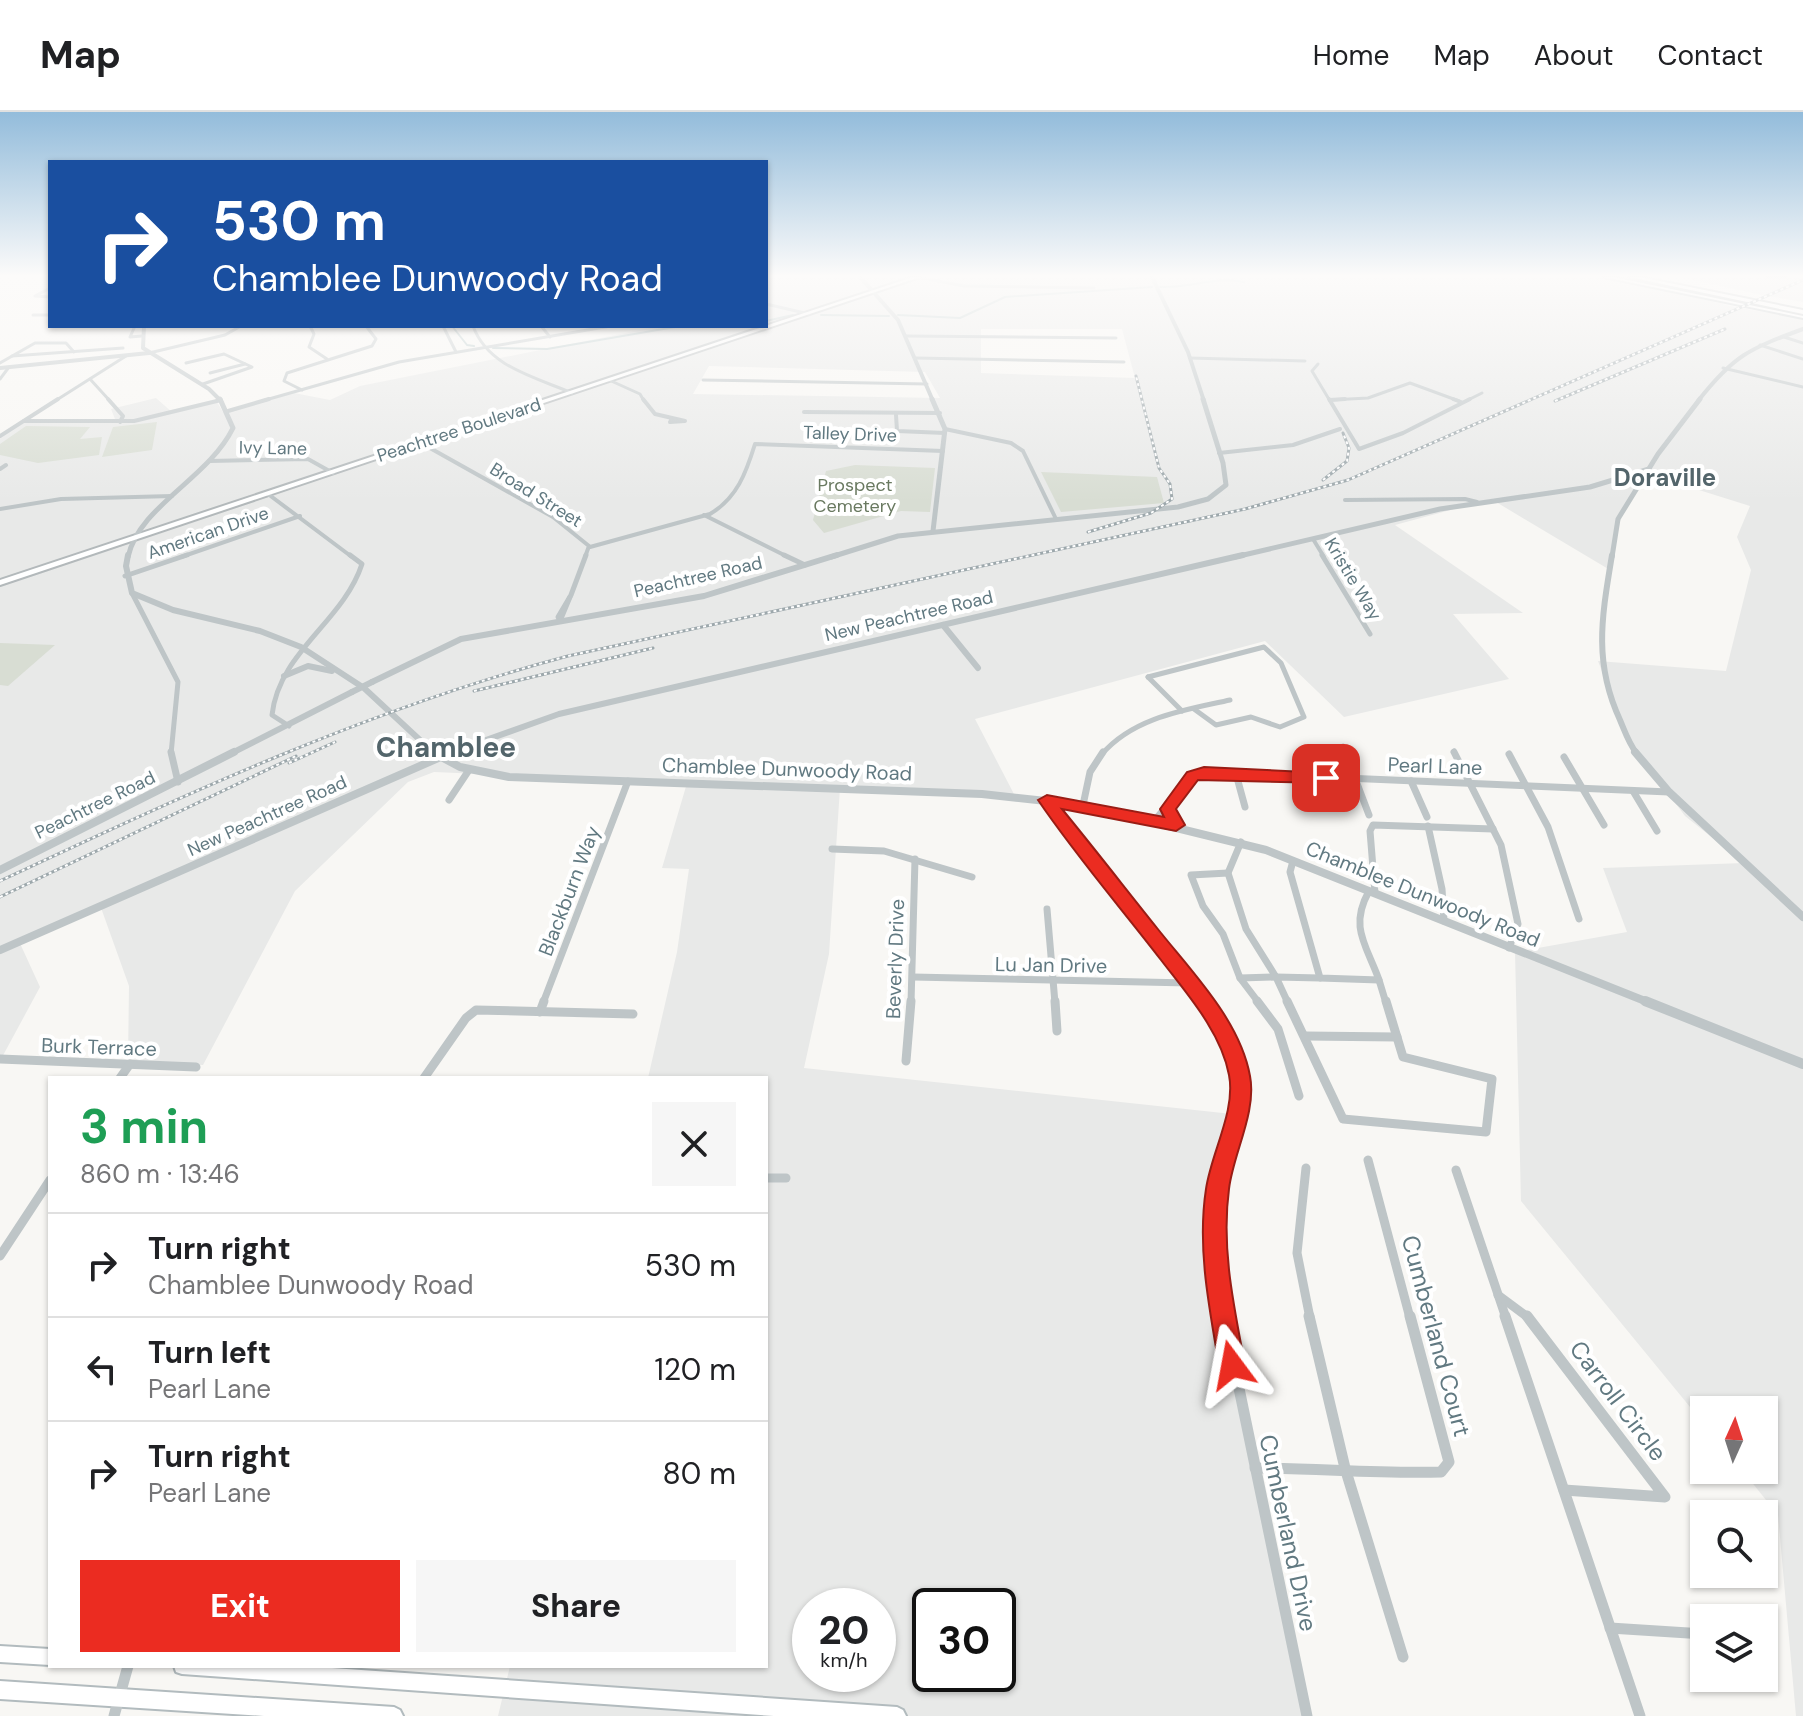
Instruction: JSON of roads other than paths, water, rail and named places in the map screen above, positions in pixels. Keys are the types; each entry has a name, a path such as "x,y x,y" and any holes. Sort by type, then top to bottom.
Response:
{"highway":[{"name":"Peachtree Boulevard","path":"0,583 694,352"},
{"path":"144,525 152,529 174,526"},
{"path":"97,551 126,554"}],"main road":[{"path":"0,1654 48,1657"},
{"path":"211,1668 897,1716"},
{"path":"0,1690 394,1716"}],"street":[{"path":"0,365 25,352"},
{"path":"16,357 74,352"},
{"path":"0,365 9,367 154,352"},
{"path":"316,352 329,360"},
{"path":"302,390 284,381 287,373 354,352"},
{"path":"228,411 399,362 456,352"},
{"path":"488,352 572,393"},
{"path":"913,352 945,431 933,531"},
{"name":"Peachtree Road","path":"0,870 458,640 704,596 886,539 933,531 1178,507 1208,499 1226,485 1187,352"},
{"path":"1749,352 1723,368 1649,469 1618,519 1601,620 1602,672 1609,698 1629,742 1669,792 1803,917"},
{"path":"1781,352 1803,359"},
{"path":"149,353 203,384 221,400 233,428 230,437 209,461 130,541 126,554 125,576 178,682 181,697 169,756 178,782"},
{"path":"186,363 224,354 252,367 203,384"},
{"path":"0,436 126,356"},
{"path":"0,379 16,357"},
{"path":"916,358 1124,362"},
{"path":"1190,358 1305,360 1359,449 1403,433 1482,393"},
{"path":"210,373 245,364"},
{"path":"1312,371 1318,364"},
{"path":"1723,368 1803,387"},
{"path":"219,371 225,375"},
{"path":"90,379 123,416 120,422"},
{"path":"609,380 640,394 648,411 672,419"},
{"path":"703,380 927,384"},
{"path":"1330,400 1368,398 1410,383 1462,402"},
{"path":"24,421 120,422 147,419 221,400"},
{"path":"804,412 940,413"},
{"path":"896,415 897,431 945,431 1011,443 1023,451 1056,519"},
{"path":"926,425 927,432"},
{"path":"1219,453 1293,445 1340,429"},
{"name":"Broad Street","path":"421,443 553,517 590,547 569,608 560,621"},
{"name":"Talley Drive","path":"704,515 733,497 755,444 943,451"},
{"name":"Ivy Lane","path":"209,461 308,459 333,473"},
{"path":"0,469 6,465"},
{"name":"New Peachtree Road","path":"0,950 438,758 599,704 1477,502 1590,487 1649,469"},
{"path":"268,494 362,564 352,588 284,676 273,696 275,719 289,726"},
{"path":"0,509 61,499 170,498"},
{"path":"1345,500 1465,499 1477,502"},
{"path":"590,547 704,515 805,565"},
{"name":"American Drive","path":"125,576 300,516"},
{"name":"Kristie Way","path":"1313,539 1370,634"},
{"name":"Chamblee Dunwoody Road","path":"132,593 160,609 276,635 304,649 369,693 419,744 438,758 469,770 509,777 925,791 1047,800 1155,820 1241,842 1293,861 1803,1064"},
{"path":"943,625 978,668"},
{"path":"1182,711 1148,677 1264,647 1281,663 1303,719 1280,727 1251,717 1216,725 1194,709"},
{"path":"284,676 299,667 312,666 343,675"},
{"path":"1083,805 1090,773 1111,742 1133,728 1182,711 1230,700"},
{"path":"410,770 420,753 419,744"},
{"path":"460,767 462,752 468,746"},
{"path":"1343,746 1369,815"},
{"path":"1454,751 1501,845 1518,924 1509,948"},
{"path":"1509,754 1548,827 1579,919"},
{"path":"1564,757 1604,825"},
{"path":"449,800 469,770"},
{"name":"Pearl Lane","path":"1155,820 1168,809 1192,776 1204,772 1669,792"},
{"path":"1236,774 1245,807"},
{"name":"Blackburn Way","path":"540,1012 628,781"},
{"path":"1411,781 1427,817"},
{"path":"1633,791 1657,831"},
{"name":"Cumberland Drive","path":"1047,800 1189,983 1227,1040 1240,1078 1239,1098 1217,1188 1218,1289 1307,1716"},
{"path":"1168,809 1176,825"},
{"path":"1241,842 1226,873 1246,929 1276,977 1343,1119 1486,1132 1492,1079 1403,1057 1357,912 1372,892 1374,852 1370,831 1373,825 1493,829"},
{"path":"1428,826 1442,889 1444,921"},
{"path":"832,849 884,851 972,877"},
{"name":"Beverly Drive","path":"906,1061 913,977 915,859"},
{"path":"1293,861 1290,872 1320,978"},
{"path":"1226,873 1202,871 1191,875 1203,906 1223,934 1240,978 1278,1029 1299,1096"},
{"path":"1047,909 1057,1031"},
{"name":"Lu Jan Drive","path":"913,977 1189,983"},
{"path":"1240,978 1379,980"},
{"path":"425,1076 466,1018 476,1010 633,1014"},
{"path":"1306,1036 1397,1037"},
{"name":"Burk Terrace","path":"0,1059 196,1067"},
{"path":"121,1076 130,1064"},
{"name":"Cumberland Court","path":"1255,1468 1345,1468 1365,1474 1429,1474 1441,1472 1449,1462 1368,1160"},
{"path":"1306,1168 1297,1253 1318,1362 1345,1468 1403,1657"},
{"path":"1456,1170 1640,1716"},
{"path":"768,1178 786,1178"},
{"path":"0,1256 48,1183"},
{"name":"Carroll Circle","path":"1498,1295 1520,1309 1541,1331 1665,1497 1564,1490"},
{"path":"1610,1628 1690,1633"},
{"path":"114,1716 127,1668"}],"railway":[{"path":"0,881 279,756 421,701 494,677 568,656 1245,509 1348,480 1640,352"},
{"path":"1555,401 1671,352"},
{"path":"1088,532 1151,513 1172,499 1170,484 1159,468 1136,376"},
{"path":"1323,480 1347,461 1349,448 1343,433"},
{"path":"474,691 653,648"},
{"path":"289,763 335,742"},
{"path":"0,897 296,756"}],"district":[{"name":"Doraville","path":"1665,478"},
{"name":"Chamblee","path":"446,747"}],"park label":[{"name":"Prospect Cemetery","path":"855,495"}]}
